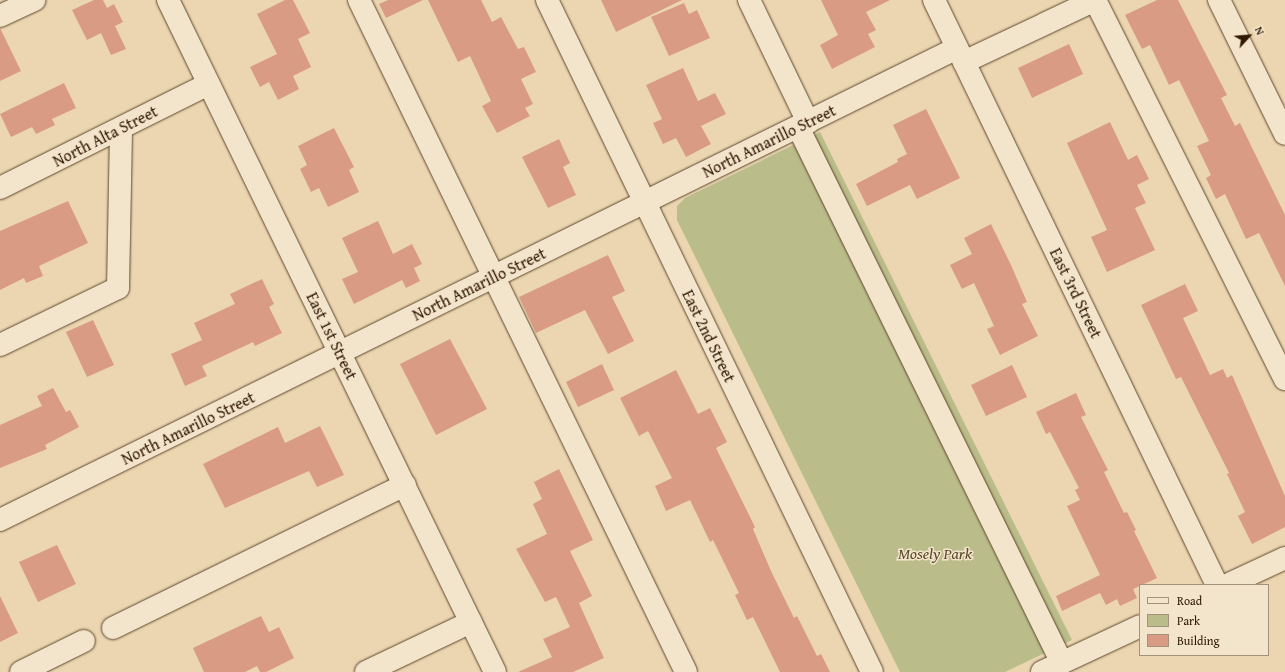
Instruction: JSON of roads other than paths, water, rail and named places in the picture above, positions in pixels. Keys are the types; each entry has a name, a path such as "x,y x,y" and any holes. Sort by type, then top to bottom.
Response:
{"street":[{"path":"0,16 34,0"},
{"name":"East 1st Street","path":"168,0 496,672"},
{"path":"359,0 686,672"},
{"name":"East 2nd Street","path":"547,0 872,672"},
{"path":"748,0 803,124 1062,663"},
{"name":"East 3rd Street","path":"934,0 1217,584"},
{"path":"1095,0 1285,379"},
{"name":"North Amarillo Street","path":"0,520 803,124 961,55 1095,0"},
{"path":"1219,0 1285,134"},
{"name":"North Alta Street","path":"0,188 209,84"},
{"path":"0,344 118,288 121,128"},
{"path":"114,628 405,485"},
{"path":"1229,584 1285,558"},
{"path":"366,672 471,622"},
{"path":"1042,672 1139,626"},
{"path":"21,672 84,641"}],"park label":[{"name":"Mosely Park","path":"935,553"}]}
